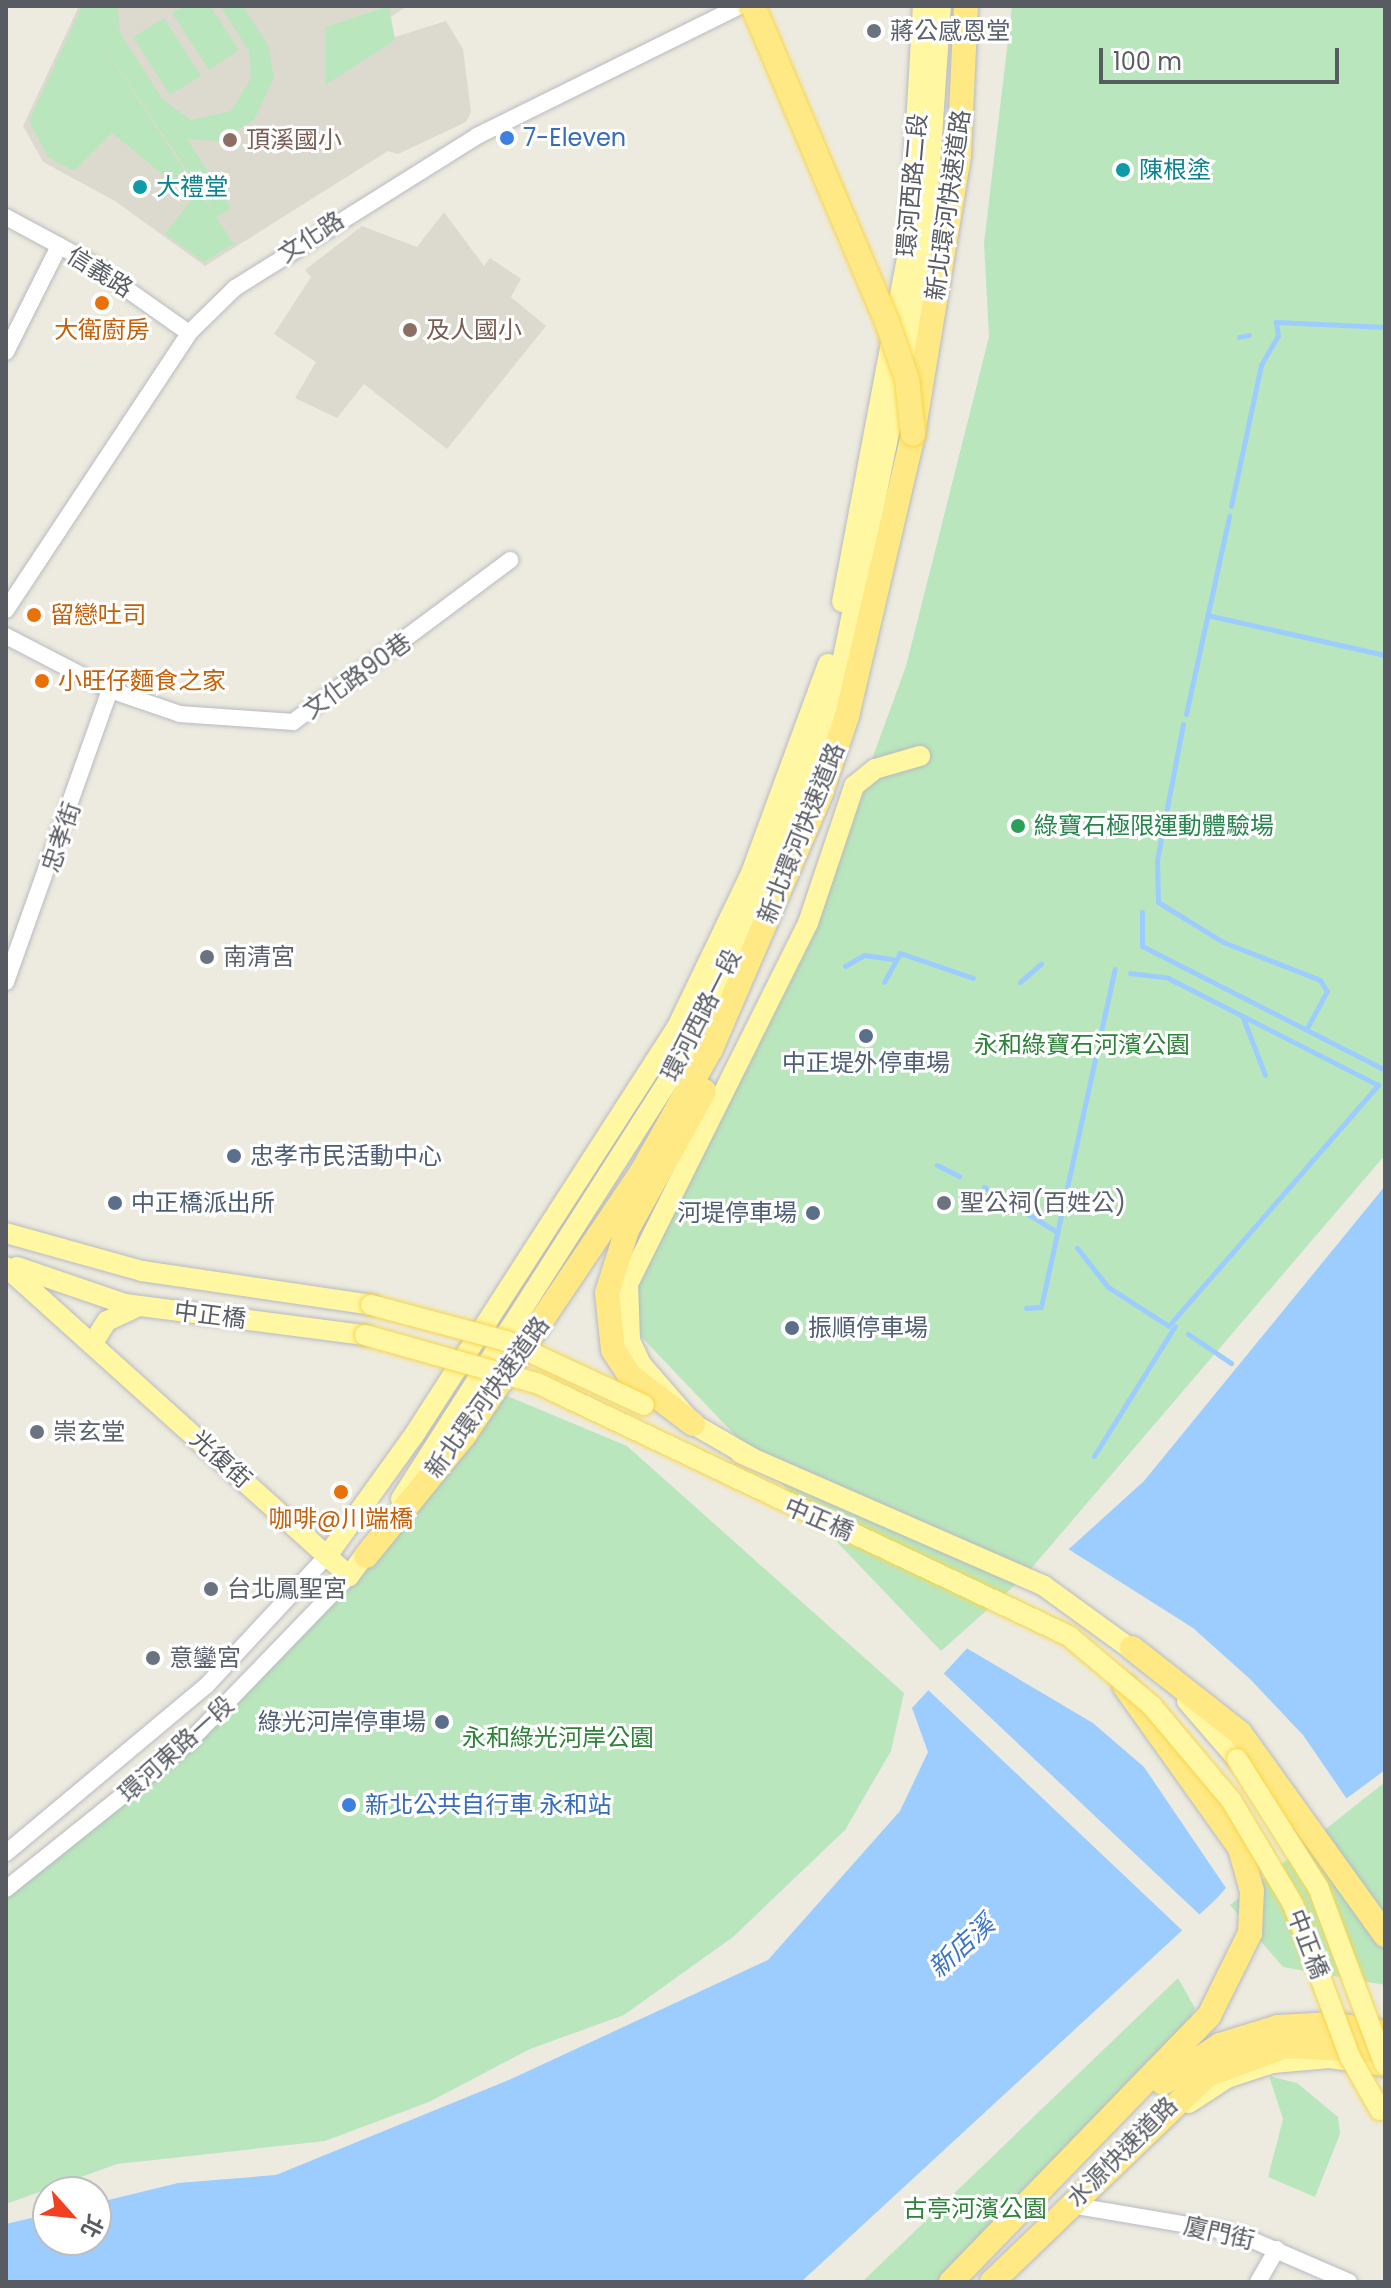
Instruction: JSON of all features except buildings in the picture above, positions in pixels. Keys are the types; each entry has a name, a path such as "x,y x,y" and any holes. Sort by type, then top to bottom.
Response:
{"highway":[{"path":"753,6 887,322 907,379 913,434"},
{"name":"新北環河快速道路","path":"366,1556 465,1434 624,1201 711,1049 821,793 847,716 913,434 959,155 966,6"},
{"path":"693,1424 652,1398 613,1350 612,1263 695,1111 800,874 821,793"},
{"path":"1132,1648 1240,1733 1385,1935"},
{"path":"951,2282 1209,2016 1250,1933 1252,1891 1240,1848 1113,1671"},
{"path":"1183,2088 1220,2045 1278,2027 1333,2024 1385,2033"},
{"path":"1183,2088 1232,2062 1286,2046 1385,2051"},
{"name":"水源快速道路","path":"968,2282 1183,2088"},
{"name":"水源快速道路","path":"992,2282 1183,2088"}],"main road":[{"name":"環河西路二段","path":"883,361 915,188 923,6"},
{"name":"環河西路二段","path":"905,362 934,171 941,6"},
{"name":"環河西路一段","path":"443,1389 677,1027 751,873 825,682 883,361"},
{"name":"環河西路一段","path":"466,1396 677,1067 762,893 833,706 905,362"},
{"path":"752,1458 693,1424 641,1364 630,1340 628,1284 808,923 854,786 875,769 920,756"},
{"name":"中正橋","path":"6,1233 142,1271 371,1305 506,1341 752,1458 989,1559 1132,1648 1237,1759 1318,1887 1385,2066"},
{"name":"中正橋","path":"6,1265 51,1284 140,1306 365,1335 539,1384 741,1486 1032,1614 1113,1671 1209,1771 1293,1904 1350,2057 1383,2113"},
{"name":"光復街","path":"6,1265 349,1576"},
{"path":"93,1343 107,1321 140,1306"},
{"name":"環河東路一段","path":"327,1556 443,1389"},
{"name":"環河東路一段","path":"349,1576 366,1556 466,1396"},
{"path":"1006,2282 1082,2207 1183,2088 1273,2063 1330,2058 1385,2066"}],"street":[{"name":"文化路","path":"6,610 189,333 235,288 477,136 740,6"},
{"name":"信義路","path":"6,217 59,246 189,333"},
{"path":"6,352 59,246"},
{"name":"文化路90巷","path":"6,636 110,690 180,714 293,722 510,560"},
{"name":"忠孝街","path":"6,982 110,690"},
{"name":"環河東路一段","path":"6,1853 206,1686 327,1556"},
{"name":"環河東路一段","path":"6,1889 186,1745 349,1576"},
{"name":"廈門街","path":"1082,2207 1236,2233 1349,2282"},
{"path":"1258,2282 1277,2249"}],"shaded area":[{"name":"頂溪國小","path":"79,6 407,6 388,19 395,37 446,21 463,49 471,112 466,122 398,154 388,151 205,266 115,201 43,162 23,126"},
{"name":"及人國小","path":"444,212 484,266 490,258 521,279 511,297 546,326 447,449 364,384 337,418 295,398 316,362 274,334 311,277 305,270 362,226 417,247"}],"green space":[{"path":"82,6 118,6 120,32 162,99 191,120 231,111 251,78 249,51 220,6 243,6 268,45 274,78 254,120 219,141 187,139 231,208 216,217 234,244 204,262 165,234 198,191 216,214 81,12 197,189 190,197 112,133 74,171 48,157 29,121"},
{"path":"183,6 210,6 239,50 209,70 172,13"},
{"path":"389,6 395,40 325,85 325,27"},
{"name":"永和綠寶石河濱公園","path":"1012,6 1385,6 1385,1155 1023,1578 941,1651 609,1303 828,880 906,666 989,337 984,243"},
{"path":"164,18 201,76 170,95 133,37"},
{"name":"永和綠光河岸公園","path":"505,1395 627,1446 904,1693 891,1751 845,1830 733,1937 624,2015 530,2049 429,2102 325,2141 117,2164 84,2176 32,2176 32,2195 6,2204 6,1888 225,1712"},
{"path":"1385,1782 1385,1985 1283,1967 1230,1905"},
{"name":"古亭河濱公園","path":"1178,1978 1195,2008 1180,2043 940,2282 862,2282"},
{"path":"1269,2076 1297,2083 1338,2117 1340,2134 1315,2197 1268,2177 1283,2119"}],"water":[{"name":"新店溪","path":"1385,1186 1385,1770 1239,1878 801,2282 6,2282 6,2224 32,2218 32,2256 112,2256 112,2199 178,2183 276,2175 511,2079 768,1960 900,1811 928,1752 912,1708 1006,1606 1144,1481"}],"pier":[{"path":"1065,1547 1193,1628 1250,1679 1303,1735 1351,1805 1241,1881 1185,1933 925,1687 941,1671 1201,1916 1226,1888 1144,1767 1093,1723 963,1646"}],"waterway":[{"path":"1276,322 1385,327"},
{"path":"1231,506 1261,365 1278,336 1276,322"},
{"path":"1239,337 1249,335"},
{"path":"1186,714 1229,516"},
{"path":"1207,615 1385,655"},
{"path":"1183,724 1157,860 1158,902 1223,942 1320,980 1327,991 1306,1030"},
{"path":"1142,912 1142,946 1385,1070"},
{"path":"884,982 900,953 973,978"},
{"path":"845,966 864,955 894,959"},
{"path":"1020,982 1041,964"},
{"path":"1026,1308 1041,1307 1115,969"},
{"path":"1130,973 1168,978 1378,1085 1171,1323"},
{"path":"1243,1018 1265,1075"},
{"path":"937,1165 959,1176"},
{"path":"984,1187 1057,1232"},
{"path":"1077,1248 1108,1287 1169,1326"},
{"path":"1094,1456 1175,1326"},
{"path":"1188,1334 1231,1363"}],"place":[{"name":"蔣公感恩堂","path":"874,31"},
{"name":"7-Eleven","path":"507,138"},
{"name":"頂溪國小","path":"230,140"},
{"name":"陳根塗","path":"1123,170"},
{"name":"大禮堂","path":"140,187"},
{"name":"大衛廚房","path":"102,303"},
{"name":"及人國小","path":"410,330"},
{"name":"留戀吐司","path":"34,615"},
{"name":"小旺仔麵食之家","path":"42,681"},
{"name":"綠寶石極限運動體驗場","path":"1018,826"},
{"name":"南清宮","path":"207,957"},
{"name":"中正堤外停車場","path":"866,1036"},
{"name":"忠孝市民活動中心","path":"234,1156"},
{"name":"中正橋派出所","path":"115,1203"},
{"name":"聖公祠(百姓公)","path":"944,1203"},
{"name":"河堤停車場","path":"813,1213"},
{"name":"振順停車場","path":"792,1328"},
{"name":"崇玄堂","path":"37,1432"},
{"name":"咖啡@川端橋","path":"341,1492"},
{"name":"台北鳳聖宮","path":"211,1589"},
{"name":"意鑾宮","path":"153,1658"},
{"name":"綠光河岸停車場","path":"442,1722"},
{"name":"新北公共自行車 永和站","path":"349,1805"}]}
